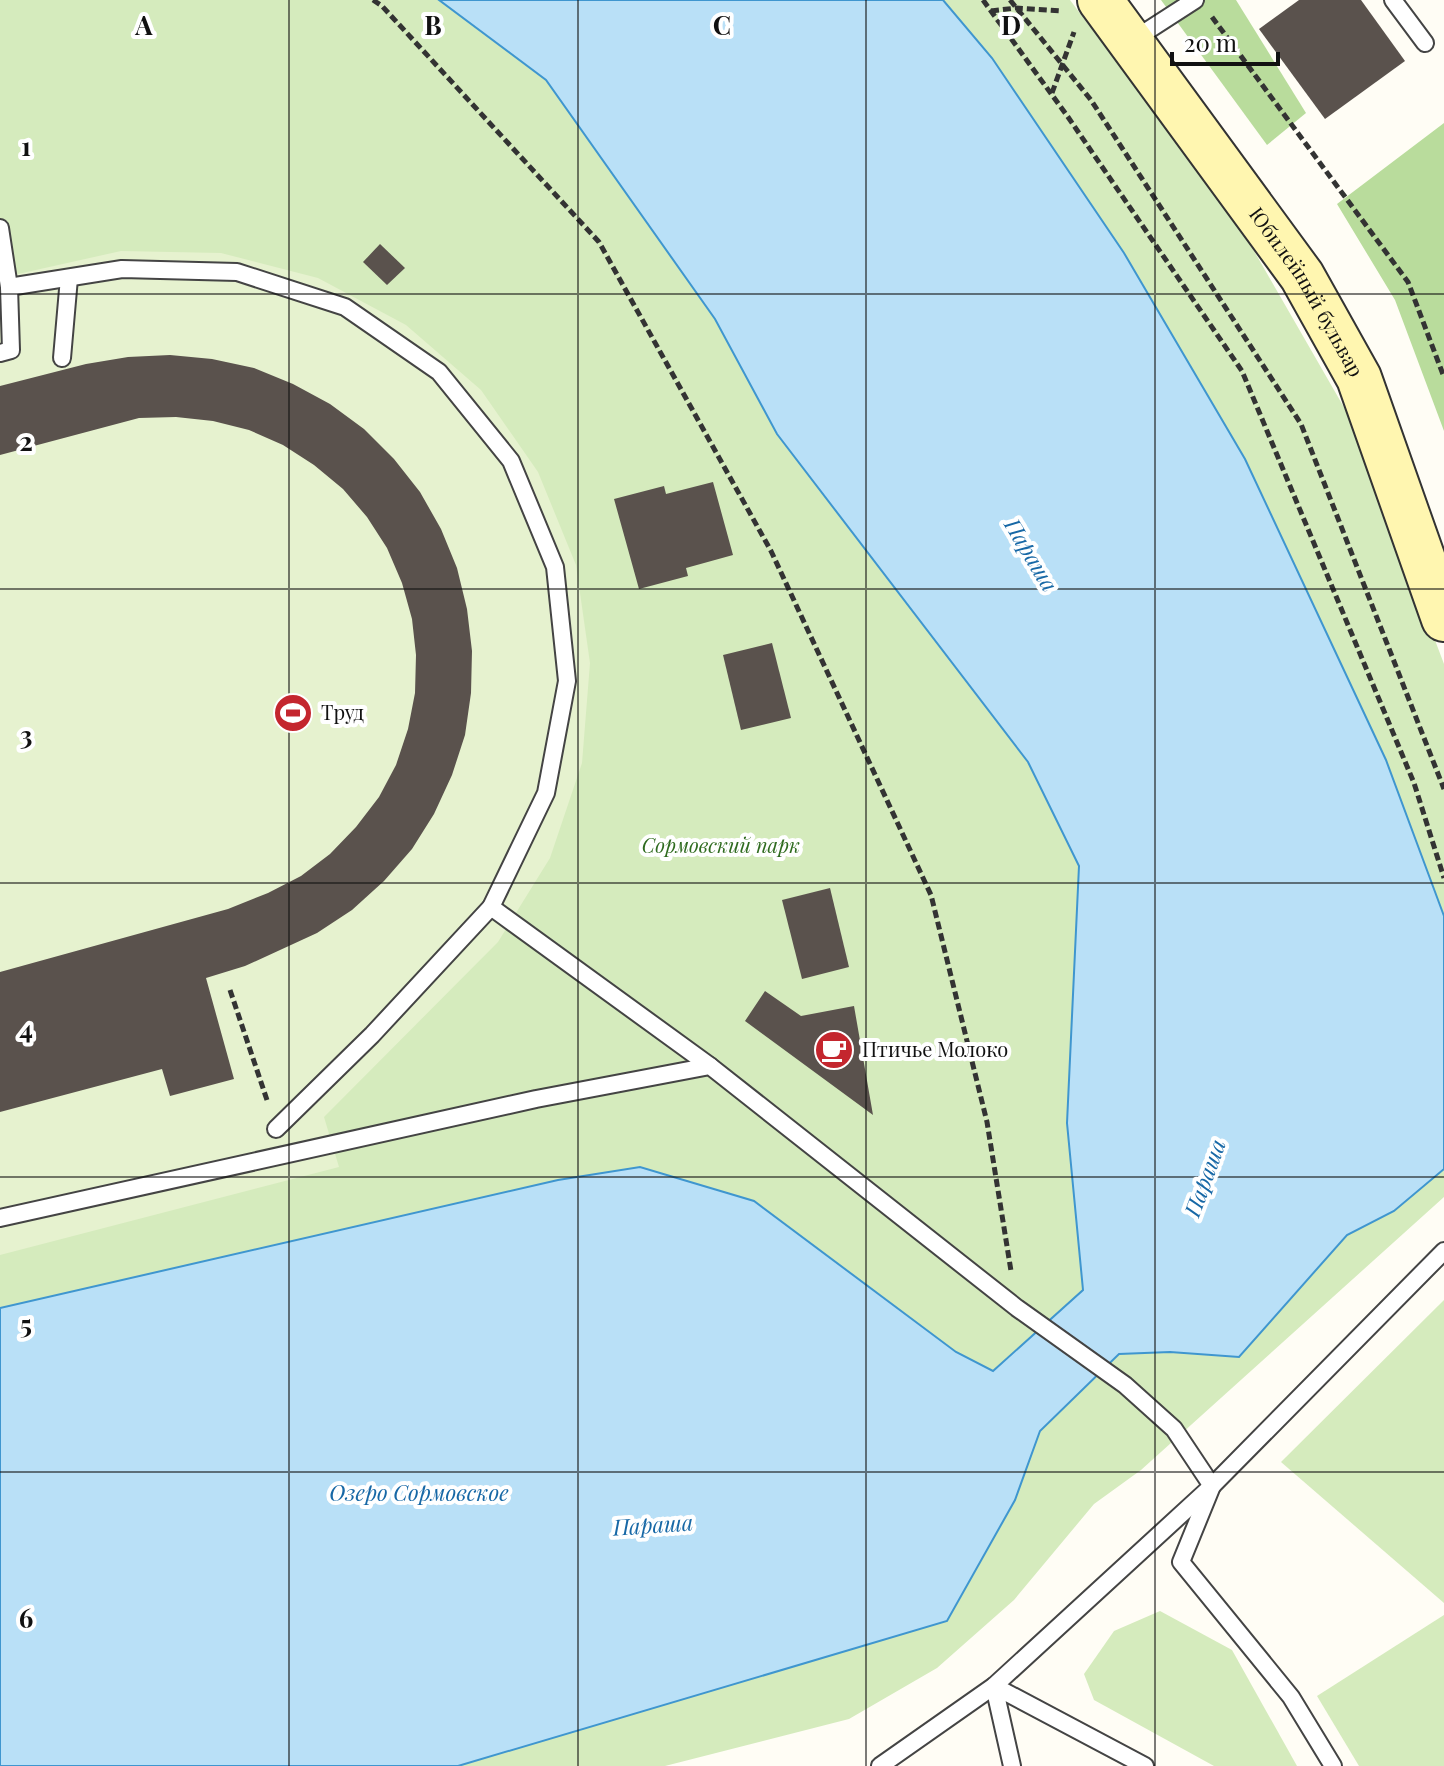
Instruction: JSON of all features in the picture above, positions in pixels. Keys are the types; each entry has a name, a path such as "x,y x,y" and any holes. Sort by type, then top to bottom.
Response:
{"street":[{"name":"Юбилейный бульвар","path":"1082,12 1131,41 1302,276 1359,378 1444,619"}],"lane":[{"path":"1131,41 1195,0"},
{"path":"1393,0 1425,43"},
{"path":"0,228 9,287 11,350 0,353"},
{"path":"9,287 122,269 237,272 345,307 439,372 511,461 555,567 567,681 546,793 491,907 372,1035 276,1129"},
{"path":"62,358 69,278"},
{"path":"491,907 710,1066 1017,1308 1125,1385 1174,1429 1212,1486"},
{"path":"0,1218 536,1099 710,1066"},
{"path":"880,1766 994,1686 1212,1486 1444,1251"},
{"path":"1212,1486 1181,1562 1291,1697 1333,1766"},
{"path":"994,1686 1012,1766"},
{"path":"994,1686 1145,1766"}],"path":[{"path":"373,0 382,6 599,242 771,551 931,895 987,1122 1017,1308"},
{"path":"983,0 1052,93 1242,371 1414,783 1444,878"},
{"path":"1010,0 1091,100 1301,424 1444,789"},
{"path":"991,11 1016,8 1082,12 1052,93"},
{"path":"1209,13 1408,282 1444,377"},
{"path":"230,990 276,1129"}],"green space":[{"name":"Сормовский парк","path":"0,0 1070,0 1242,230 1353,423 1444,664 1444,1197 1141,1470 1094,1504 1014,1600 937,1668 849,1719 665,1766 0,1766"},
{"path":"1161,0 1236,0 1306,113 1267,145"},
{"path":"1444,123 1444,431 1395,300 1337,204"},
{"name":"Труд","path":"121,251 221,253 318,278 406,325 481,390 538,472 576,565 590,663 582,763 550,858 498,942 324,1117 339,1167 0,1255 0,278"},
{"path":"1444,1300 1444,1603 1281,1462"},
{"path":"1160,1611 1232,1650 1297,1766 1214,1766 1094,1700 1084,1674 1114,1631"},
{"path":"1444,1615 1444,1766 1359,1766 1317,1696"}],"water":[{"name":"Озеро Сормовское","path":"439,0 943,0 992,58 1124,253 1245,459 1386,760 1444,916 1444,1169 1394,1211 1347,1235 1239,1357 1170,1352 1119,1354 1040,1431 1015,1500 947,1621 458,1766 0,1766 0,1308 558,1180 640,1167 754,1201 956,1352 993,1371 1083,1290 1067,1123 1079,866 1028,762 777,434 715,319 546,80"}],"building":[{"path":"1299,0 1361,0 1405,61 1325,119 1259,29"},
{"path":"380,244 405,268 387,285 363,262"},
{"path":"170,355 212,359 254,368 330,404 364,429 394,459 420,492 441,529 457,568 467,609 472,651 471,693 465,735 452,775 434,814 412,849 384,881 352,910 317,933 245,966 206,978 234,1079 170,1096 162,1069 0,1112 0,972 228,909 301,876 330,854 379,797 396,765 408,729 415,693 416,655 412,619 402,583 387,548 367,517 343,489 314,465 283,445 249,430 213,421 176,417 139,418 0,455 0,386 86,364 128,357"},
{"path":"713,482 733,555 686,568 688,576 639,589 614,499 664,486 666,494"},
{"path":"772,643 791,718 741,730 723,655"},
{"path":"830,888 849,967 802,979 782,900"},
{"path":"765,991 801,1016 854,1006 873,1115 745,1021"}],"place":[{"name":"Труд","path":"293,713"},
{"name":"Птичье Молоко","path":"834,1050"}],"water label":[{"name":"Параша","path":"1031,555"},
{"name":"Параша","path":"1205,1178"},
{"name":"Параша","path":"653,1525"}]}
